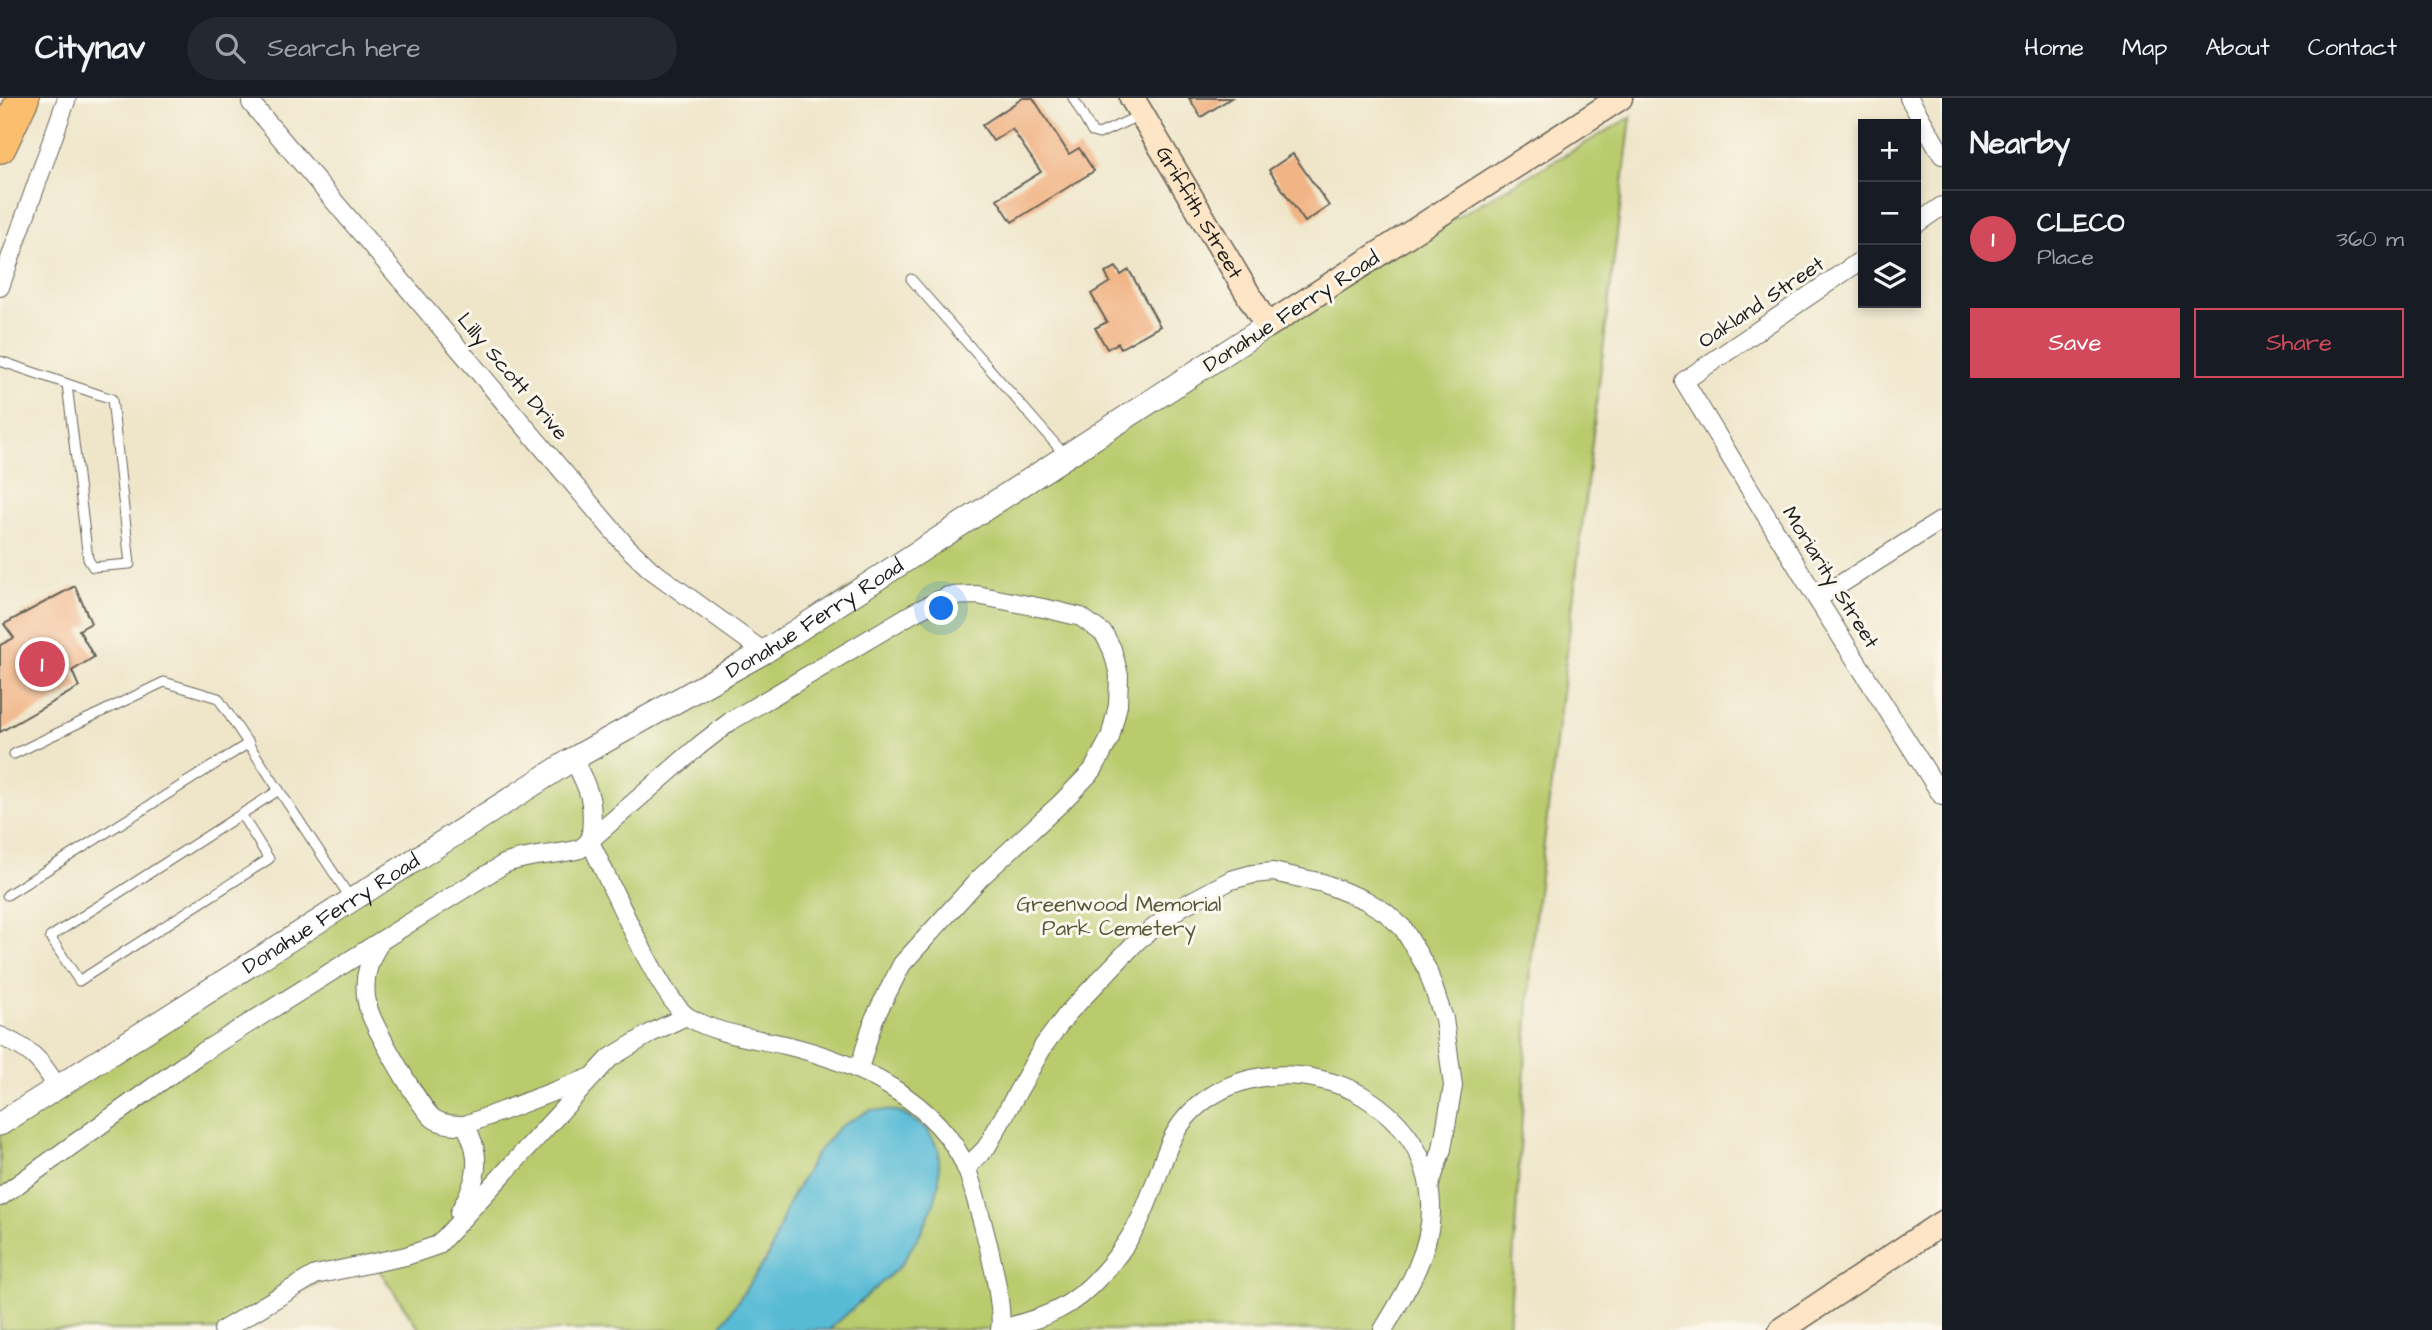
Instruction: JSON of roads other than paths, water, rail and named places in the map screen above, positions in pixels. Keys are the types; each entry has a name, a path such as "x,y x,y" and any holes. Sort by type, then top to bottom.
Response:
{"highway":[{"path":"0,146 16,98"},
{"path":"0,146 23,98"}],"main road":[{"name":"Donahue Ferry Road","path":"1267,326 1620,98"},
{"name":"Griffith Street","path":"1137,106 1267,326"},
{"path":"1781,1330 1942,1223"}],"street":[{"path":"0,287 67,98"},
{"path":"1909,98 1942,155"},
{"name":"Lilly Scott Drive","path":"251,103 626,546 650,569 764,652"},
{"path":"1921,220 1942,206"},
{"name":"Oakland Street","path":"1684,381 1858,262"},
{"name":"Donahue Ferry Road","path":"0,1124 573,760 764,652 1267,326"},
{"name":"Moriarity Street","path":"1684,381 1817,599 1942,796"},
{"path":"1817,599 1942,520"},
{"path":"0,1197 198,1055 503,864 521,857 580,849 731,721 913,613 948,596 977,595 1081,617 1104,634 1112,649 1119,675 1118,705 1110,738 1093,770 1062,803 980,878 902,964 874,1019 859,1069"},
{"path":"573,760 589,789 594,815 590,842 664,989 686,1016 721,1030 811,1052 859,1069 904,1096 927,1114 949,1140 966,1168 994,1273 1001,1329 1047,1316 1075,1300 1102,1274 1136,1227 1182,1122 1200,1104 1222,1088 1250,1078 1279,1075 1306,1077 1357,1092 1397,1121 1413,1141 1423,1162 1430,1185 1430,1230 1424,1251 1383,1330"},
{"path":"966,1168 986,1147 1044,1045 1068,1013 1138,940 1181,907 1231,880 1273,872 1323,883 1365,900 1385,912 1403,929 1427,969 1444,1019 1453,1086 1442,1149 1430,1185"},
{"path":"380,942 369,960 366,977 368,1008 418,1102 436,1120 448,1125 465,1125 595,1076"},
{"path":"223,1330 315,1275 406,1256 438,1245 610,1058 627,1046 686,1016"},
{"path":"0,1036 23,1047 43,1063 57,1087"},
{"path":"438,1245 468,1197 475,1177 478,1156 465,1125"}],"lane":[{"path":"1073,98 1092,132 1099,134 1137,106"},
{"path":"911,279 1066,456"},
{"path":"0,361 112,399 130,564 93,567 88,559 67,384"},
{"path":"14,754 164,682 218,698 351,900"},
{"path":"7,895 249,743"},
{"path":"241,814 270,859 79,981 50,937 241,814 279,790"}],"water":[{"path":"870,1110 898,1111 927,1129 939,1150 939,1183 934,1204 901,1265 829,1330 718,1330 769,1255 788,1204 816,1154 838,1128"}],"place":[{"name":"CLECO","path":"42,664"}],"park label":[{"name":"Greenwood Memorial Park Cemetery","path":"1119,916"}]}
